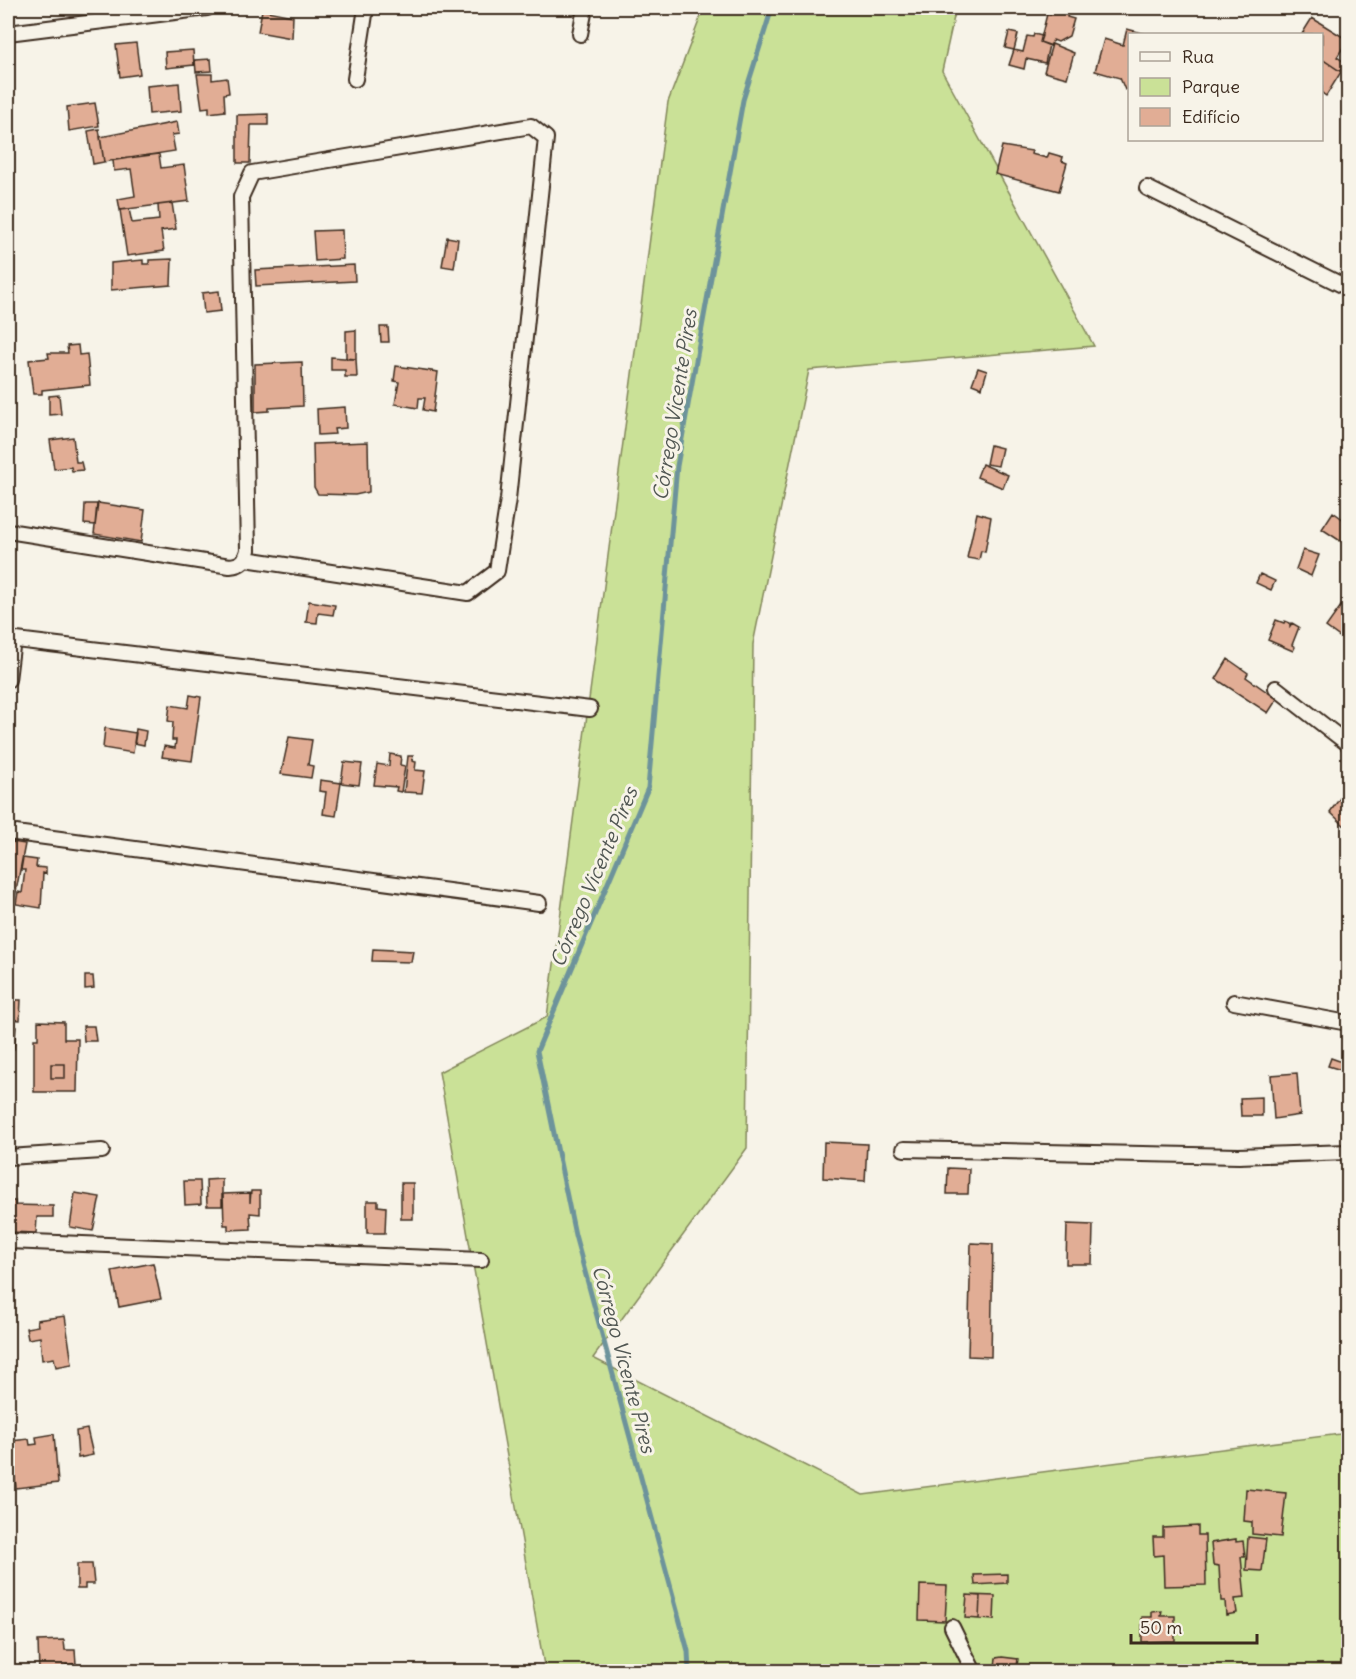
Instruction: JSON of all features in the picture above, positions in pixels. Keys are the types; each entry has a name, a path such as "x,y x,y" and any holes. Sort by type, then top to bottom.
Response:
{"street":[{"path":"8,33 207,8"},
{"path":"356,79 366,8"},
{"path":"580,34 585,8"},
{"path":"8,531 230,566 239,565 246,559 248,538 241,197 252,173 531,126 546,138 508,499 497,571 468,593 246,559"},
{"path":"1146,188 1348,288"},
{"path":"8,680 10,639 590,709"},
{"path":"1276,688 1348,744"},
{"path":"8,832 539,903"},
{"path":"1234,1002 1348,1023"},
{"path":"904,1149 1239,1156 1348,1152"},
{"path":"8,1157 102,1151"},
{"path":"8,1241 481,1260"},
{"path":"952,1627 974,1671"}],"green space":[{"path":"704,8 956,8 942,71 1094,346 809,370 753,644 747,1148 593,1358 863,1495 1348,1433 1348,1671 545,1671 439,1072 547,1017 668,102"}],"building":[{"path":"996,8 1012,8 1009,15 995,11"},
{"path":"1052,8 1069,9 1067,17 1074,19 1069,36 1058,42 1053,40 1050,46 1040,42 1047,14 1050,15"},
{"path":"262,10 293,16 292,38 258,32"},
{"path":"1312,18 1348,40 1337,57 1346,63 1340,71 1323,60 1323,33 1303,33"},
{"path":"1127,29 1142,33 1128,33 1128,88 1125,90 1120,78 1095,71 1104,39 1123,45"},
{"path":"1009,32 1018,34 1014,50 1005,48"},
{"path":"1034,34 1042,36 1040,42 1049,45 1045,63 1026,59 1024,69 1009,65 1014,50 1023,52 1027,36 1033,37"},
{"path":"136,43 140,74 120,77 116,45"},
{"path":"1052,44 1074,53 1067,78 1044,72"},
{"path":"193,50 194,65 166,68 165,52"},
{"path":"211,59 212,71 196,72 195,60"},
{"path":"1323,60 1341,72 1326,96 1323,94"},
{"path":"197,74 212,74 212,80 227,78 229,93 224,94 225,111 209,113 209,107 202,108"},
{"path":"179,83 181,111 149,114 147,86"},
{"path":"95,103 99,126 69,131 67,107"},
{"path":"268,114 268,125 251,125 250,163 237,163 237,115"},
{"path":"177,122 179,134 172,135 175,151 104,162 100,137"},
{"path":"99,129 104,162 93,164 88,131"},
{"path":"1002,146 1032,151 1031,154 1047,158 1049,153 1063,157 1062,161 1067,163 1059,191 995,174"},
{"path":"159,154 161,168 184,165 189,201 120,210 118,199 135,196 131,169 114,171 113,160"},
{"path":"172,203 176,229 161,231 164,251 127,256 120,210 129,209 132,223 159,220 158,205"},
{"path":"342,230 343,259 315,261 313,231"},
{"path":"447,237 458,239 454,268 442,266"},
{"path":"172,259 171,285 111,290 111,263 143,260 143,264 149,264 149,260"},
{"path":"354,265 355,281 256,286 255,270"},
{"path":"219,291 221,311 204,313 202,293"},
{"path":"380,327 388,327 389,342 381,342"},
{"path":"356,330 356,359 346,359 346,331"},
{"path":"78,345 79,355 87,354 90,385 42,390 42,394 33,394 29,360 49,358 48,353 68,353 67,346"},
{"path":"331,357 356,359 357,377 345,377 345,370 331,370"},
{"path":"302,362 303,406 269,408 269,411 255,412 255,364"},
{"path":"396,366 438,372 433,412 423,410 425,398 419,398 418,408 395,404 399,382 394,381"},
{"path":"978,368 987,371 982,388 972,384"},
{"path":"59,395 61,414 49,415 49,396"},
{"path":"345,407 346,428 334,429 335,434 318,435 317,409"},
{"path":"73,437 76,462 81,462 83,470 72,471 71,467 54,469 50,440"},
{"path":"368,442 369,492 355,495 318,494 314,487 313,444"},
{"path":"990,445 1002,448 998,466 986,464"},
{"path":"982,464 1008,475 1003,488 977,477"},
{"path":"98,503 145,510 141,542 94,534"},
{"path":"85,504 97,504 95,525 84,524"},
{"path":"1333,512 1348,523 1348,546 1322,529"},
{"path":"977,513 991,517 985,552 981,551 979,560 967,558"},
{"path":"1303,550 1319,555 1311,576 1296,569"},
{"path":"1260,574 1275,581 1271,590 1256,583"},
{"path":"1348,596 1348,643 1326,627"},
{"path":"309,601 335,605 333,615 318,613 317,623 306,622"},
{"path":"1276,620 1299,627 1292,645 1295,647 1293,651 1268,640"},
{"path":"1228,659 1248,673 1246,677 1277,699 1268,713 1216,679"},
{"path":"190,695 201,697 192,761 162,757 164,746 175,748 176,740 172,740 173,722 168,721 170,705 188,708"},
{"path":"105,728 136,733 133,753 103,748"},
{"path":"136,729 146,731 144,745 134,743"},
{"path":"289,737 312,740 308,765 313,766 311,778 281,774"},
{"path":"390,754 401,756 400,765 405,766 401,792 396,791 397,787 374,785 377,764 389,766"},
{"path":"408,756 413,756 412,761 416,762 415,770 425,771 422,793 404,792"},
{"path":"344,762 362,764 359,785 341,783"},
{"path":"320,780 341,783 336,816 323,814 326,792 319,791"},
{"path":"1348,787 1348,829 1330,812"},
{"path":"12,842 25,844 13,907 8,906 8,859"},
{"path":"23,858 37,860 36,867 46,868 46,874 43,873 41,908 16,904 18,892 22,893 25,870 21,870"},
{"path":"373,949 413,951 411,962 372,961"},
{"path":"85,976 93,976 94,988 85,989"},
{"path":"8,1000 21,1000 20,1020 8,1019"},
{"path":"38,1021 64,1022 64,1039 78,1039 77,1092 34,1092 34,1039 38,1039"},
{"path":"83,1026 94,1026 96,1041 84,1041"},
{"path":"8,1027 16,1027 14,1049 8,1049"},
{"path":"1331,1058 1348,1064 1348,1072 1328,1066"},
{"path":"51,1064 65,1064 65,1078 51,1078"},
{"path":"1297,1073 1300,1115 1274,1119 1271,1075"},
{"path":"1262,1097 1262,1116 1241,1116 1240,1098"},
{"path":"824,1142 867,1144 865,1181 823,1178"},
{"path":"948,1168 969,1169 968,1194 947,1194"},
{"path":"222,1179 222,1206 207,1206 206,1180"},
{"path":"184,1181 200,1181 201,1204 185,1205"},
{"path":"401,1183 413,1183 413,1219 401,1219"},
{"path":"251,1191 260,1191 260,1214 250,1213 251,1229 228,1230 228,1225 224,1225 223,1194 250,1193 250,1203"},
{"path":"75,1193 100,1197 93,1231 70,1227"},
{"path":"8,1201 15,1201 15,1205 53,1206 53,1217 37,1217 36,1233 10,1232"},
{"path":"367,1201 378,1201 378,1206 386,1207 385,1233 367,1233"},
{"path":"1067,1224 1093,1225 1092,1264 1066,1264"},
{"path":"971,1243 993,1244 991,1357 968,1356"},
{"path":"153,1263 161,1299 119,1307 112,1271"},
{"path":"65,1316 72,1364 56,1367 54,1358 42,1360 40,1337 28,1339 26,1328 38,1326 37,1320"},
{"path":"87,1429 93,1455 78,1458 76,1431"},
{"path":"54,1434 58,1483 16,1488 11,1441 29,1439 30,1445 37,1444 36,1437"},
{"path":"1246,1489 1286,1493 1281,1537 1252,1534 1252,1522 1244,1521"},
{"path":"1198,1526 1198,1535 1205,1535 1206,1585 1164,1586 1163,1555 1154,1556 1153,1537 1163,1537 1163,1528"},
{"path":"1248,1537 1266,1539 1262,1571 1246,1570"},
{"path":"1236,1539 1236,1542 1243,1541 1245,1557 1241,1557 1245,1598 1235,1599 1237,1613 1226,1615 1225,1601 1221,1601 1219,1566 1213,1565 1211,1543"},
{"path":"77,1564 92,1564 94,1584 85,1584 85,1589 77,1589"},
{"path":"1007,1574 1007,1583 975,1585 974,1575"},
{"path":"920,1585 947,1586 945,1621 919,1620"},
{"path":"967,1595 995,1596 994,1620 965,1618"},
{"path":"967,1595 980,1596 979,1619 965,1618"},
{"path":"1162,1611 1161,1616 1175,1616 1175,1641 1142,1642 1142,1617 1152,1617 1152,1612"},
{"path":"64,1640 65,1650 75,1650 76,1664 66,1665 66,1672 39,1672 38,1641"},
{"path":"996,1658 1018,1659 1017,1666 1026,1667 1025,1672 985,1672 986,1666 995,1667"}],"waterway":[{"name":"Córrego Vicente Pires","path":"689,1672 688,1651 575,1235 537,1051 648,788 677,466 743,100 772,8"}]}
